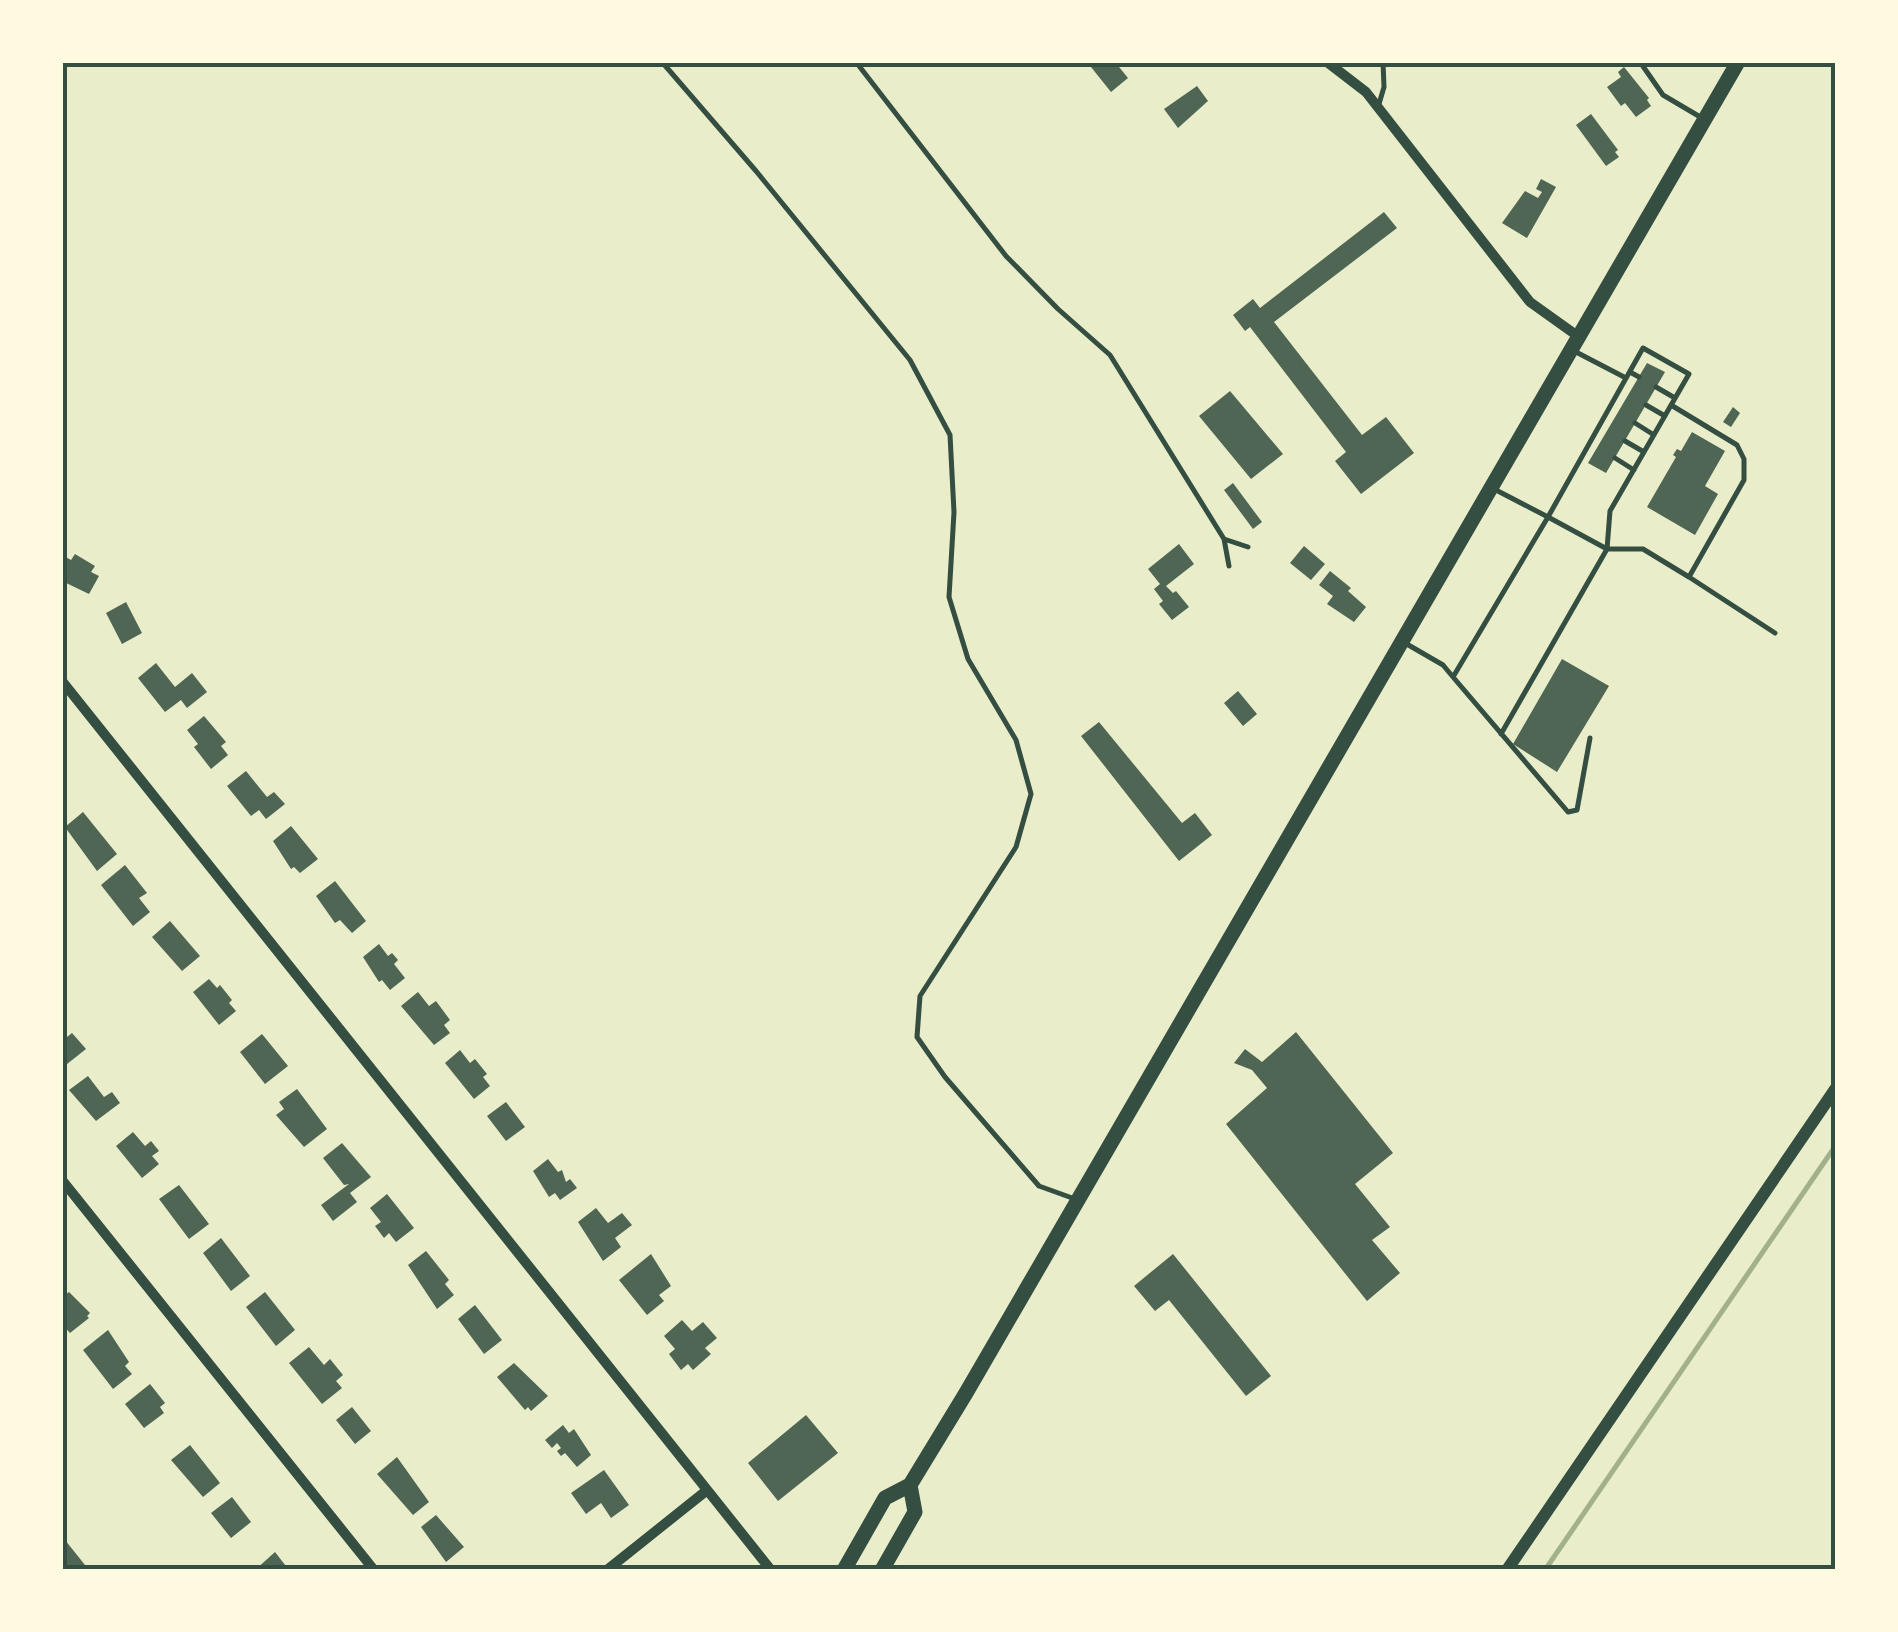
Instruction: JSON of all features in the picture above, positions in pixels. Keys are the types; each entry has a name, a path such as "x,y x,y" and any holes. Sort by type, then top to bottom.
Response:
{"main road":[{"path":"844,1570 885,1498 910,1485 1738,62"},
{"path":"882,1570 915,1512 910,1485"}],"street":[{"path":"1328,62 1354,80 1378,107 1530,302 1575,344"},
{"path":"62,681 771,1570"},
{"path":"1507,1570 1836,1088"},
{"path":"62,1180 374,1570"},
{"path":"607,1570 706,1491"}],"lane":[{"path":"662,62 910,360 950,435 954,512 948,597 968,659 1016,740 1031,794 1016,847 920,996 917,1037 945,1077 1039,1186 1078,1200"},
{"path":"856,62 1006,256 1110,355 1224,539 1230,566"},
{"path":"1378,107 1384,87 1383,62"},
{"path":"1640,62 1663,95 1705,120"},
{"path":"1575,344 1638,377"},
{"path":"1453,677 1643,348 1689,374 1610,511 1607,548 1500,734"},
{"path":"1656,387 1676,398"},
{"path":"1620,390 1628,394"},
{"path":"1646,405 1665,416"},
{"path":"1671,405 1737,444 1744,459 1744,480 1689,577"},
{"path":"1610,408 1618,413"},
{"path":"1635,424 1654,435"},
{"path":"1600,425 1608,430"},
{"path":"1625,441 1644,452"},
{"path":"1590,444 1597,448"},
{"path":"1615,458 1634,470"},
{"path":"1492,487 1607,548 1642,549 1775,633"},
{"path":"1224,539 1248,547"},
{"path":"1402,642 1443,665 1568,812 1577,810 1590,738"}],"building":[{"path":"1087,62 1115,62 1128,78 1111,92"},
{"path":"1624,67 1651,106 1636,117 1625,103 1621,106 1607,87 1621,77 1618,72"},
{"path":"1197,86 1208,101 1178,128 1164,109"},
{"path":"1591,114 1618,150 1615,152 1619,157 1606,166 1576,125"},
{"path":"1541,179 1556,187 1527,238 1502,223 1525,191 1538,198 1542,192 1536,189"},
{"path":"1384,212 1397,228 1274,322 1362,435 1386,417 1414,453 1361,494 1335,461 1346,452 1250,327 1245,331 1233,315 1253,299 1260,308"},
{"path":"1647,363 1665,372 1606,473 1588,463"},
{"path":"1230,391 1283,454 1251,479 1199,416"},
{"path":"1733,407 1740,413 1731,427 1723,422"},
{"path":"1692,432 1725,451 1705,486 1718,494 1695,535 1647,507 1676,457 1673,455 1677,449 1681,451"},
{"path":"1233,483 1262,522 1253,529 1224,490"},
{"path":"1179,544 1194,564 1166,586 1173,593 1176,591 1189,607 1172,620 1159,604 1163,601 1154,589 1160,584 1148,569"},
{"path":"1304,546 1325,564 1311,580 1290,563"},
{"path":"75,554 95,566 91,572 99,576 89,594 62,581 62,555 71,560"},
{"path":"1330,571 1366,607 1354,622 1327,604 1333,596 1319,585"},
{"path":"126,602 142,633 122,644 106,613"},
{"path":"1562,659 1609,686 1557,772 1513,744"},
{"path":"156,663 175,687 192,673 207,692 187,708 181,700 165,712 138,678"},
{"path":"1238,691 1257,714 1243,726 1224,703"},
{"path":"204,716 226,742 221,746 228,755 211,769 187,730"},
{"path":"1099,722 1182,823 1195,813 1212,835 1179,861 1081,736"},
{"path":"246,771 267,797 274,792 285,804 266,819 259,810 251,816 227,786"},
{"path":"83,812 117,854 97,871 65,827"},
{"path":"291,826 318,859 300,873 294,867 291,869 273,841"},
{"path":"125,865 147,893 139,898 150,912 133,926 101,885"},
{"path":"335,881 366,921 352,933 340,920 335,923 316,896"},
{"path":"170,921 200,956 182,971 152,937"},
{"path":"379,944 388,956 392,953 398,960 394,964 405,978 390,990 382,980 379,982 363,957"},
{"path":"209,979 217,988 220,985 236,1011 219,1025 193,992"},
{"path":"418,992 429,1006 436,1001 450,1020 444,1025 450,1033 434,1045 401,1006"},
{"path":"1296,1032 1393,1153 1355,1184 1390,1227 1372,1240 1400,1273 1367,1301 1226,1124 1267,1088 1252,1070 1234,1063 1245,1049 1262,1062"},
{"path":"72,1033 86,1049 62,1068 62,1041"},
{"path":"262,1034 288,1066 265,1084 240,1052"},
{"path":"460,1050 470,1063 475,1059 487,1074 483,1077 490,1086 474,1099 445,1063"},
{"path":"88,1076 104,1097 112,1092 120,1103 96,1121 69,1090"},
{"path":"297,1089 327,1129 304,1147 276,1115 284,1109 279,1102"},
{"path":"506,1102 525,1127 506,1141 487,1116"},
{"path":"133,1132 145,1146 151,1141 159,1151 152,1156 159,1164 142,1178 116,1146"},
{"path":"342,1143 371,1177 350,1193 357,1202 333,1221 321,1205 349,1184 344,1185 323,1158"},
{"path":"548,1159 558,1172 562,1170 566,1182 570,1179 577,1188 560,1200 555,1193 549,1197 533,1171"},
{"path":"179,1185 209,1224 189,1239 159,1199"},
{"path":"387,1194 414,1228 396,1242 389,1233 384,1238 375,1226 381,1222 370,1208"},
{"path":"596,1208 608,1223 622,1213 632,1225 615,1238 621,1247 603,1261 578,1222"},
{"path":"221,1238 250,1276 231,1291 203,1253"},
{"path":"426,1251 449,1280 445,1284 454,1295 437,1309 408,1265"},
{"path":"651,1254 671,1286 659,1295 664,1301 647,1315 619,1280"},
{"path":"1173,1254 1271,1376 1246,1396 1169,1300 1155,1311 1134,1286"},
{"path":"69,1292 90,1313 70,1333 62,1324 62,1297"},
{"path":"265,1292 295,1330 276,1346 246,1307"},
{"path":"475,1305 502,1340 484,1354 458,1319"},
{"path":"682,1320 692,1331 703,1322 717,1338 705,1348 711,1354 693,1370 688,1364 681,1370 669,1354 675,1349 664,1336"},
{"path":"108,1330 129,1362 125,1366 132,1374 113,1389 83,1350"},
{"path":"309,1347 324,1365 330,1359 343,1375 336,1381 342,1388 322,1404 289,1363"},
{"path":"514,1363 548,1396 531,1411 528,1407 525,1410 497,1377"},
{"path":"150,1384 165,1403 160,1407 164,1413 144,1428 125,1404"},
{"path":"352,1407 371,1431 355,1444 336,1420"},
{"path":"806,1415 838,1453 778,1501 748,1463"},
{"path":"563,1425 569,1433 574,1429 591,1455 577,1467 565,1453 561,1456 557,1443 552,1448 545,1440"},
{"path":"190,1445 220,1483 203,1497 171,1460"},
{"path":"397,1457 429,1502 413,1515 377,1474"},
{"path":"604,1470 629,1505 611,1518 601,1503 586,1514 571,1493"},
{"path":"232,1497 251,1522 231,1538 211,1513"},
{"path":"436,1515 464,1547 446,1562 421,1527"},
{"path":"65,1540 89,1570 62,1570"},
{"path":"275,1552 289,1570 255,1570"}],"waterway":[{"path":"1545,1570 1836,1145"}]}
